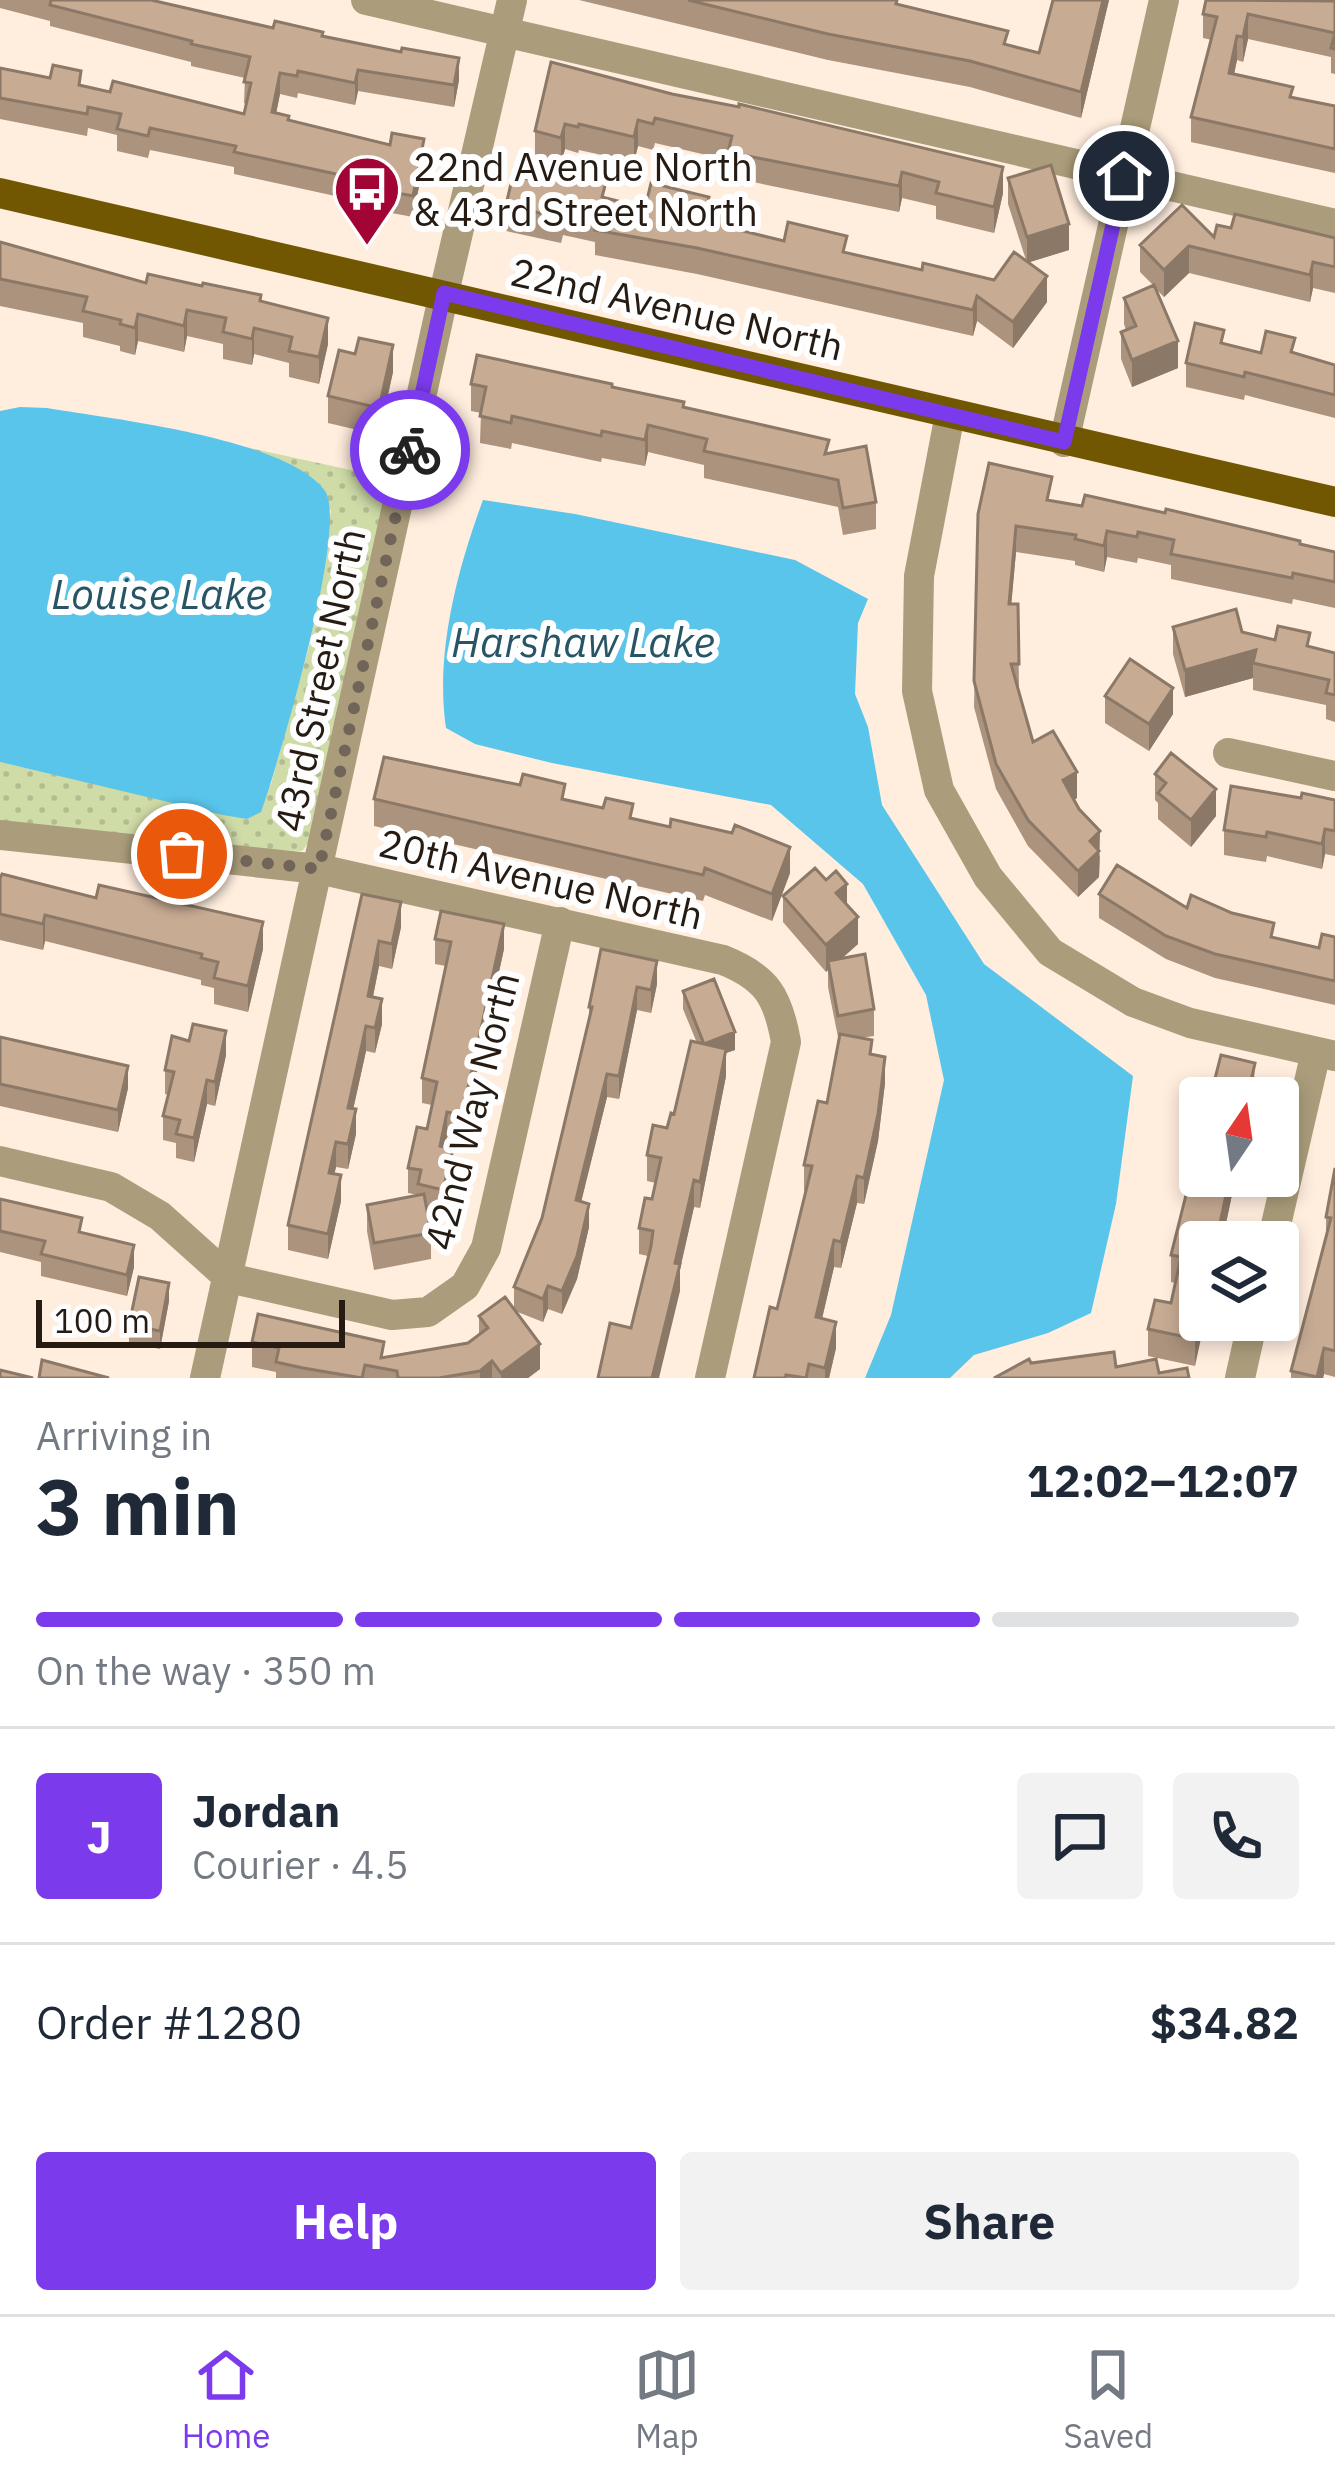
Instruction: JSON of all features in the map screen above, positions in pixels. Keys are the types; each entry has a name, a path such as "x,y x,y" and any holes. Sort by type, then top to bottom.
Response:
{"main road":[{"name":"22nd Avenue North","path":"0,194 1335,502"}],"street":[{"path":"366,0 1335,224"},
{"name":"43rd Street North","path":"206,1378 512,0"},
{"path":"1064,442 1164,0"},
{"path":"950,414 919,576 917,691 939,790 988,877 1049,952 1133,1003 1190,1023 1326,1054 1278,1221"},
{"path":"1228,753 1335,776"},
{"name":"20th Avenue North","path":"0,835 319,869 722,960 751,971 781,1013 786,1042 710,1378"},
{"name":"42nd Way North","path":"229,1278 392,1315 428,1312 465,1286 486,1248 560,922"},
{"path":"0,1161 112,1186 160,1216 229,1278"},
{"path":"1240,1378 1248,1341"}],"green space":[{"path":"245,447 392,479 312,838 302,851 270,850 0,821 0,762 247,819 271,784 310,643 331,510 284,462"}],"water":[{"name":"Louise Lake","path":"20,407 153,425 237,444 305,473 325,491 330,513 320,596 261,812 247,819 223,815 0,762 0,411"},
{"name":"Harshaw Lake","path":"483,500 575,514 795,560 868,599 858,623 855,694 868,727 882,805 984,964 1133,1076 1116,1204 1091,1313 1048,1333 974,1355 950,1378 865,1378 891,1315 944,1080 926,995 863,884 771,805 552,763 475,744 446,728 446,642"}],"building":[{"path":"51,0 151,0 273,28 275,21 401,52 402,48 459,58 454,85 358,70 355,83 298,71 297,76 280,73 272,112 289,116 288,120 390,145 392,133 424,139 413,196 381,190 382,184 234,152 236,146 150,128 148,136 117,129 121,114 88,107 87,114 0,98 0,68 50,78 53,65 81,71 79,85 110,92 113,81 244,114 251,83 244,82 250,57 50,5"},
{"path":"688,0 897,0 896,4 1008,31 1004,44 1039,53 1053,0 1103,0 1081,92 970,61 828,34"},
{"path":"1206,0 1335,1 1335,33 1248,14 1243,37 1237,36 1229,73 1293,87 1290,97 1335,106 1335,149 1191,117 1217,17 1203,14"},
{"path":"551,62 672,94 739,104 1003,167 994,207 936,193 939,182 902,172 899,186 728,152 732,136 655,118 653,124 638,120 634,137 579,124 565,124 561,138 535,131"},
{"path":"1051,165 1069,224 1027,237 1008,178"},
{"path":"543,167 606,182 602,197 645,208 651,183 709,197 706,209 746,218 743,231 784,241 788,222 847,236 843,252 922,270 923,263 994,280 1014,252 1047,276 1013,322 977,296 973,310 595,230 598,217 563,209 561,218 506,205 513,175 540,182"},
{"path":"1182,205 1214,237 1217,225 1231,228 1235,214 1335,238 1335,267 1313,262 1310,275 1189,246 1164,270 1140,245"},
{"path":"0,242 146,283 148,274 261,295 260,301 328,318 319,357 289,351 292,337 254,328 252,339 223,332 226,318 187,310 184,326 138,314 135,328 83,311 87,297 0,279"},
{"path":"1154,285 1178,341 1132,360 1121,332 1136,326 1124,298"},
{"path":"1195,323 1224,330 1221,343 1261,353 1266,331 1295,338 1291,352 1335,365 1335,395 1186,363"},
{"path":"359,338 393,345 379,408 328,396 339,350 355,354"},
{"path":"477,355 829,440 825,454 866,446 876,502 843,508 838,480 704,451 707,439 648,425 645,440 602,431 601,436 512,416 511,423 480,416 486,387 471,384"},
{"path":"989,463 1052,477 1047,500 1082,506 1085,495 1165,513 1166,509 1335,552 1335,582 1171,554 1174,540 1138,532 1137,537 1107,531 1104,546 1075,539 1076,535 1016,526 1009,604 1018,604 1019,664 1011,664 1033,742 1053,731 1077,772 1063,780 1079,809 1100,831 1090,841 1099,851 1078,871 1028,820 996,764 974,681 978,514"},
{"path":"1236,609 1242,632 1275,640 1278,626 1310,633 1307,646 1335,653 1335,695 1326,693 1329,680 1253,663 1256,650 1185,670 1173,627"},
{"path":"1130,659 1173,688 1149,724 1105,696"},
{"path":"1171,753 1216,789 1191,820 1158,793 1166,783 1155,774"},
{"path":"384,757 520,785 523,774 565,784 562,799 603,808 606,798 633,804 630,818 670,827 671,819 732,833 735,825 790,847 772,894 705,868 703,875 374,799"},
{"path":"1231,786 1335,800 1335,831 1325,829 1322,844 1267,832 1266,837 1224,830"},
{"path":"1117,865 1187,908 1191,895 1232,913 1274,923 1271,937 1319,948 1322,934 1335,937 1335,981 1215,954 1166,936 1099,894"},
{"path":"815,868 826,880 836,871 847,884 836,893 858,917 826,945 783,896"},
{"path":"2,874 96,898 99,885 263,922 248,986 214,978 218,962 201,958 202,954 45,915 43,924 0,914"},
{"path":"362,894 401,902 392,944 379,941 368,996 382,999 375,1028 366,1026 348,1108 356,1109 348,1144 336,1142 329,1173 341,1175 328,1234 288,1225"},
{"path":"441,911 504,924 462,1115 447,1112 440,1146 453,1149 443,1190 418,1184 421,1170 408,1168 417,1127 427,1129 437,1082 422,1078 451,942 435,939"},
{"path":"601,949 657,961 651,990 637,987 619,1076 607,1074 576,1200 589,1204 577,1256 562,1291 548,1286 543,1299 514,1287 542,1218 592,1007"},
{"path":"865,954 874,1009 838,1016 828,961"},
{"path":"714,979 735,1032 704,1044 683,991"},
{"path":"193,1024 226,1031 215,1082 207,1080 194,1138 176,1134 180,1120 163,1116 174,1072 165,1070 172,1036 189,1041"},
{"path":"840,1034 872,1040 870,1054 885,1057 864,1178 857,1176 841,1242 834,1240 816,1317 836,1322 825,1368 809,1364 806,1378 754,1378 770,1307 777,1309 812,1166 804,1165 818,1101 827,1103"},
{"path":"0,1037 128,1066 118,1110 0,1084"},
{"path":"691,1041 726,1049 700,1182 694,1180 675,1263 680,1264 652,1378 598,1378 610,1323 631,1328 653,1231 639,1228 645,1198 652,1199 661,1158 647,1155 653,1125 667,1128 674,1114"},
{"path":"1221,1055 1255,1063 1252,1077 1215,1077"},
{"path":"1335,1168 1335,1351 1324,1348 1317,1377 1291,1371 1331,1218 1326,1217"},
{"path":"424,1194 431,1233 374,1243 367,1205"},
{"path":"1186,1197 1226,1197 1220,1221 1180,1221"},
{"path":"0,1199 82,1218 79,1232 134,1245 127,1275 41,1254 45,1241 0,1231"},
{"path":"1179,1223 1179,1257 1171,1255"},
{"path":"1179,1266 1179,1336 1148,1329 1155,1300 1171,1303"},
{"path":"139,1277 169,1283 160,1331 129,1325"},
{"path":"505,1297 540,1344 501,1373 492,1361 480,1371 439,1378 398,1378 397,1371 365,1365 362,1378 276,1362 279,1348 252,1342 258,1314 384,1342 381,1358 468,1343 488,1328 479,1316"},
{"path":"1114,1352 1116,1367 1156,1359 1159,1373 1187,1368 1189,1378 994,1378 1029,1359 1031,1363"},
{"path":"42,1360 109,1378 39,1378"},
{"path":"0,1370 33,1378 0,1378"}],"way so far":[{"path":"182,854 319,869 410,450"}],"place":[{"name":"22nd Avenue North & 43rd Street North","path":"367,248"}],"route":[{"path":"410,450 444,293 1064,442 1124,176"}]}
